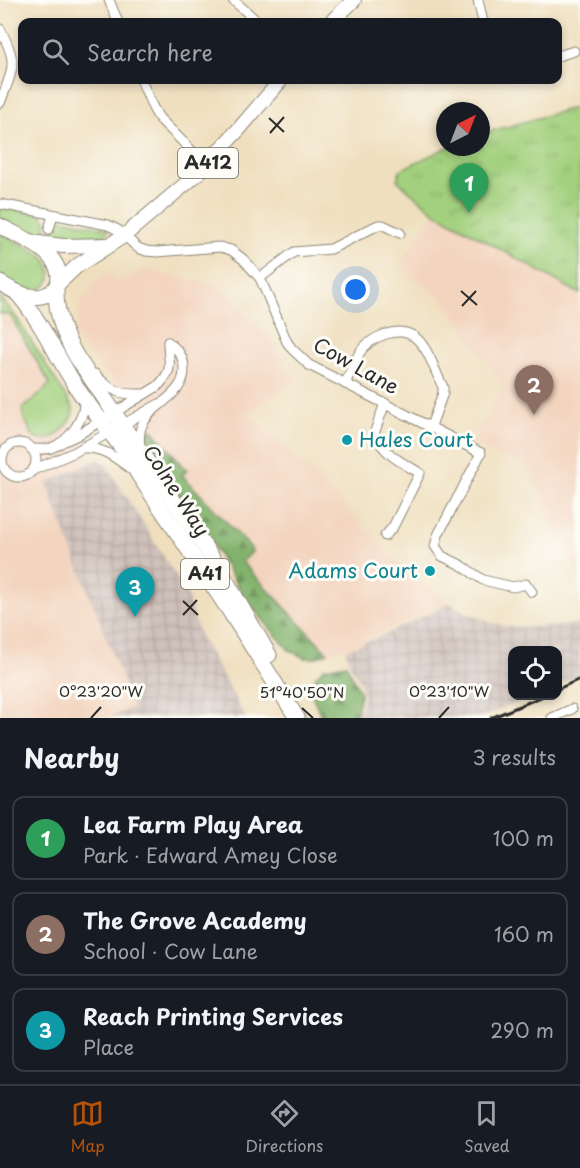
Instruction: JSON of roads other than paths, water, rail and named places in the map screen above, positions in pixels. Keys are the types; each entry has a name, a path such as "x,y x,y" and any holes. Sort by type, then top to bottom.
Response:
{"highway":[{"name":"A41","path":"0,226 48,254 55,262 58,273 57,285 48,294 39,297 23,295 0,283"},
{"name":"Colne Way","path":"57,285 56,297 60,322 69,344 113,423 138,474 229,610 297,718"},
{"name":"Colne Way","path":"15,291 28,306 83,398 140,449 217,565 305,718"}],"main road":[{"path":"335,18 354,0"},
{"name":"A412","path":"57,285 77,266 125,235 171,197 206,165 278,84"},
{"name":"A412","path":"30,242 63,246 108,245"}],"street":[{"path":"109,0 116,18"},
{"path":"233,0 253,18"},
{"path":"478,0 482,18"},
{"path":"0,28 9,47 13,64 0,104"},
{"path":"562,55 574,51"},
{"path":"143,84 159,118 206,165"},
{"name":"Cow Lane","path":"0,204 108,225 125,235 138,248 151,252 225,248 231,250 243,259 260,278 283,334 292,349 309,365 481,453 438,535 435,546 442,556 461,565 483,580 513,587 526,584 532,592"},
{"path":"50,229 53,215"},
{"path":"260,278 294,252 331,249 378,225 400,233"},
{"path":"345,384 359,353 370,342 395,332 412,335 426,352 443,387 431,426"},
{"path":"31,449 51,448 76,436 113,423 145,411 159,404 176,391 183,379 183,359 179,351 168,342 170,363 166,377 158,386 144,394 113,423 83,448 33,470 26,476 14,477 4,468 2,459 5,451 14,444 25,444 34,453 36,462 33,470"},
{"path":"76,356 107,387 128,395 144,394"},
{"path":"60,443 79,423 83,411 83,398"},
{"path":"140,449 139,436 142,425 159,404"},
{"path":"385,404 374,434 381,447 397,460 420,473 393,527 385,536"},
{"path":"83,448 108,453 138,474"},
{"path":"558,717 572,709"}],"railway":[{"path":"562,687 580,679"},
{"path":"491,718 534,700"}],"place":[{"name":"Lea Farm Play Area","path":"469,213"},
{"name":"The Grove Academy","path":"534,415"},
{"name":"Hales Court","path":"347,440"},
{"name":"Adams Court","path":"430,571"},
{"name":"Reach Printing Services","path":"135,617"}]}
